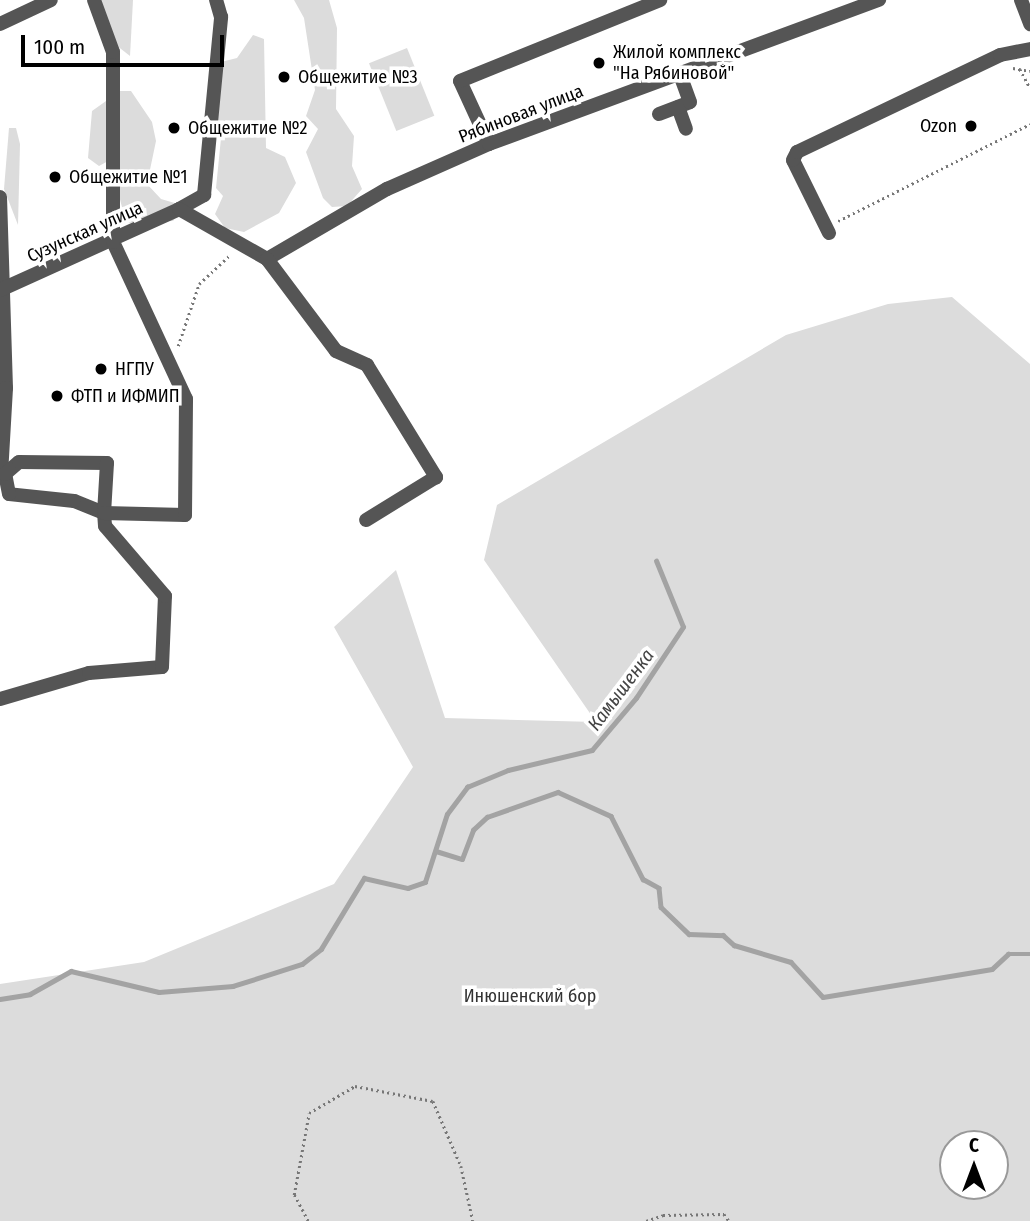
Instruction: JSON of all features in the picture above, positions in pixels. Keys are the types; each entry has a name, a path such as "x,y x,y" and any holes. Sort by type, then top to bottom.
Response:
{"street":[{"path":"0,24 51,0"},
{"path":"0,197 2,475 9,494 74,501 104,513 185,515 186,399 176,367 132,291 113,242 113,52 94,0"},
{"name":"Сузунская улица","path":"1,290 113,242 204,195 221,17 216,0"},
{"path":"489,144 460,81 660,0"},
{"name":"Рябиновая улица","path":"267,259 387,189 489,144 879,0"},
{"path":"1021,0 1030,24"},
{"path":"827,230 793,160 797,152 1000,55 1030,49"},
{"path":"659,114 690,102 680,75"},
{"path":"677,107 686,130"},
{"path":"179,209 240,249 267,259 336,351 366,365 436,477 366,520"},
{"path":"0,699 89,673 162,667 165,596 105,526 107,463 19,462 2,475"}],"path":[{"path":"1020,69 1030,88"},
{"path":"827,230 1030,124"},
{"path":"176,367 186,315 199,284 240,249"},
{"path":"308,1221 294,1195 309,1113 355,1086 433,1101 461,1166 473,1221"},
{"path":"646,1221 663,1214 724,1214 730,1221"}],"green space":[{"path":"91,0 133,0 130,56 116,45"},
{"path":"294,0 329,0 337,28 336,109 354,136 352,166 362,189 347,206 332,207 323,198 306,152 318,129 306,116 315,90 304,18"},
{"path":"253,35 264,39 266,148 285,157 296,183 279,213 244,232 225,228 215,214 223,196 216,188 221,138 209,65 237,58"},
{"path":"407,48 434,116 396,131 369,63"},
{"path":"120,91 131,91 152,122 156,141 147,184 161,199 185,206 173,221 126,223 110,160 99,166 88,158 92,111"},
{"path":"9,128 16,128 20,144 18,225 4,189"},
{"name":"Инюшенский бор","path":"952,297 1030,364 1030,1221 0,1221 0,984 144,962 334,884 413,767 334,627 396,570 445,718 596,722 484,560 497,505 786,335 888,304"}],"waterway":[{"name":"Камышенка","path":"0,999 30,994 71,971 159,992 233,986 302,964 321,949 364,878 408,888 425,882 447,814 467,787 508,770 592,750 636,698 683,627 656,561"},
{"path":"436,851 462,859 473,830 487,817 558,792 611,816 643,879 659,888 661,907 689,934 723,935 734,945 791,962 823,997 992,969 1008,954 1030,954"}],"place":[{"name":"Жилой комплекс \"На Рябиновой\"","path":"599,63"},
{"name":"Общежитие №3","path":"284,77"},
{"name":"Ozon","path":"971,126"},
{"name":"Общежитие №2","path":"174,128"},
{"name":"Общежитие №1","path":"55,177"},
{"name":"НГПУ","path":"101,369"},
{"name":"ФТП и ИФМИП","path":"57,396"}]}
